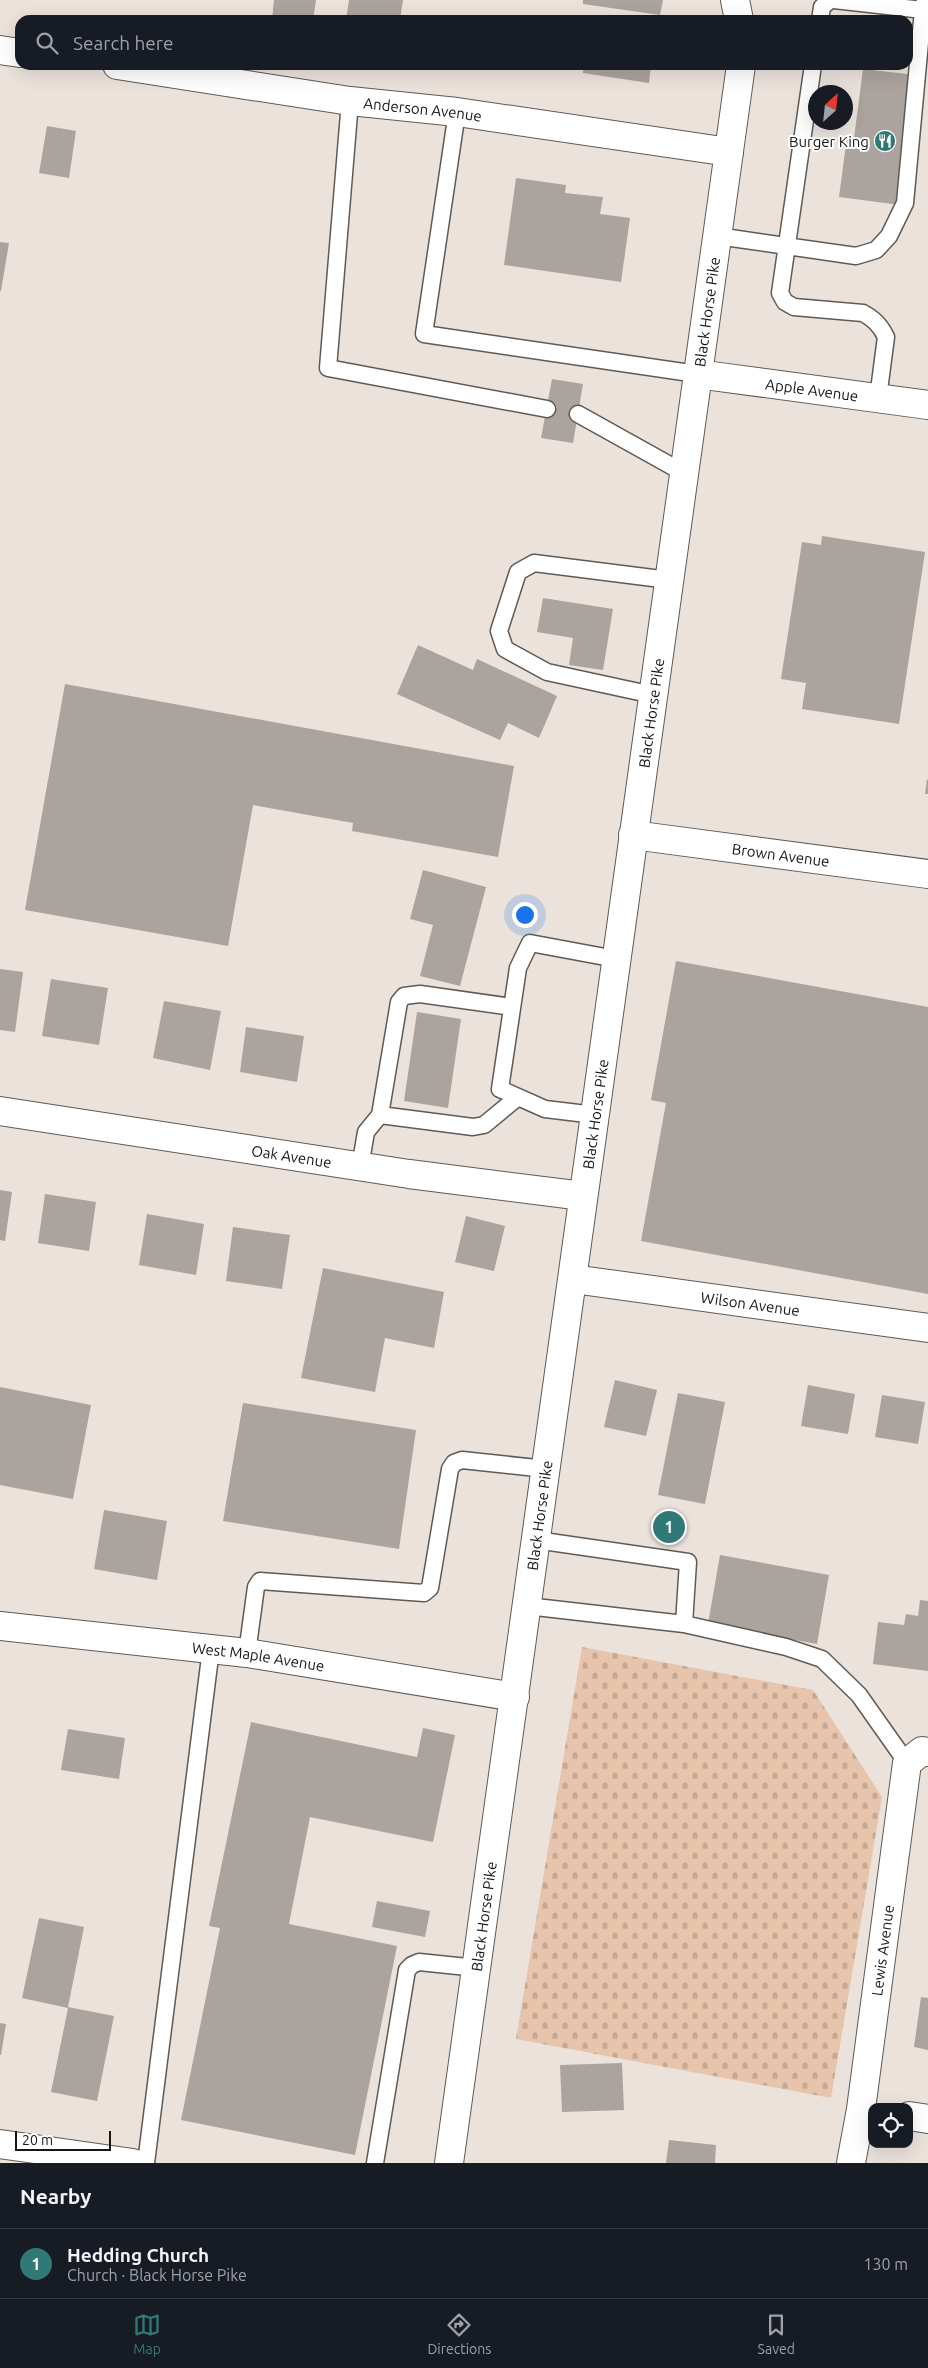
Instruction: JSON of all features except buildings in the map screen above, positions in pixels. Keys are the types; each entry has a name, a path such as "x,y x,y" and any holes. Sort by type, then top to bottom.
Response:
{"main road":[{"path":"734,0 738,15"},
{"path":"748,15 750,0"},
{"path":"0,50 15,52"},
{"name":"Anderson Avenue","path":"150,70 350,100 457,112 729,152"},
{"name":"Black Horse Pike","path":"449,2163 740,70"},
{"name":"Apple Avenue","path":"697,374 928,405"},
{"name":"Brown Avenue","path":"633,835 928,874"},
{"name":"Oak Avenue","path":"0,1111 360,1167 583,1196"},
{"name":"Wilson Avenue","path":"573,1279 928,1328"},
{"name":"West Maple Avenue","path":"0,1626 247,1653 515,1697"},
{"name":"Lewis Avenue","path":"851,2163 866,2110 917,1757"},
{"path":"913,2117 928,2119"},
{"path":"0,2144 133,2163"}],"lane":[{"path":"717,236 856,256 876,250 889,236 905,203 924,5 826,7"},
{"path":"812,70 780,293 785,302 794,307 863,313 873,318 882,327 886,337 878,398"},
{"path":"350,100 328,368 547,409"},
{"path":"457,112 424,334 697,374"},
{"path":"578,414 684,472"},
{"path":"653,695 547,672 505,649 499,631 518,572 534,563 669,580"},
{"path":"595,1115 545,1109 500,1089 518,968 530,943 616,959"},
{"path":"360,1167 366,1132 380,1114 399,1002 404,996 420,994 512,1007"},
{"path":"380,1114 473,1128 484,1124 518,1097"},
{"path":"247,1653 256,1587 260,1581 424,1593 430,1588 450,1469 454,1463 462,1460 546,1469"},
{"path":"536,1540 688,1562 684,1624"},
{"path":"527,1606 684,1624 786,1647 822,1659 917,1757"},
{"path":"146,2163 211,1649"},
{"path":"375,2163 407,1970 412,1964 419,1962 477,1968"}],"green space":[{"path":"582,1647 813,1690 882,1797 831,2098 516,2039"}],"place":[{"name":"Burger King","path":"885,141"},
{"name":"Hedding Church","path":"669,1527"}]}
